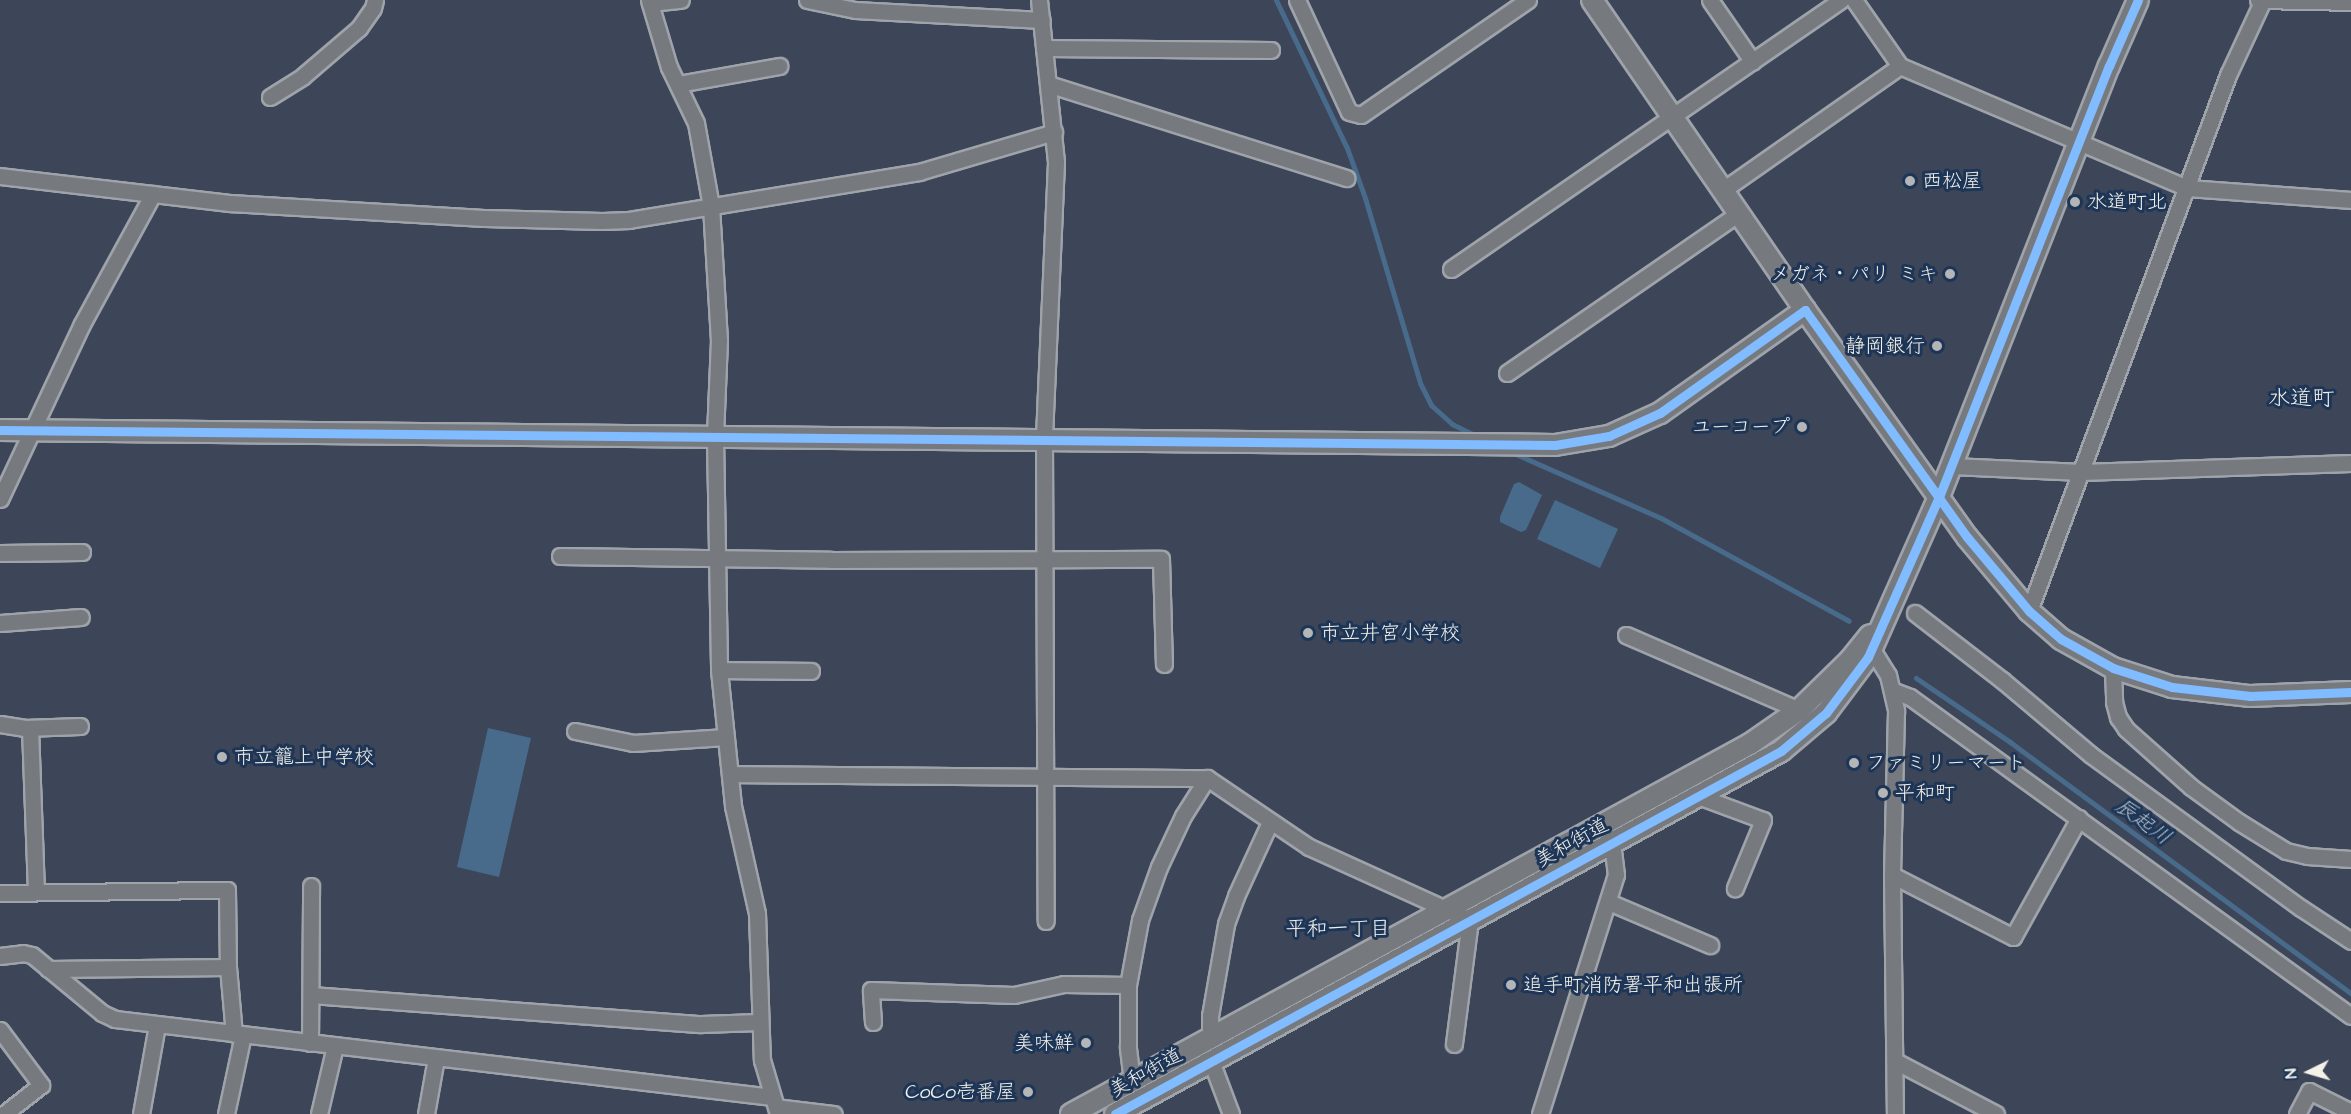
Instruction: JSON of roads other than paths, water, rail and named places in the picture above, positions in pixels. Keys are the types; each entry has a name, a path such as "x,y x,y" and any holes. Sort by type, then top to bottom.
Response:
{"street":[{"path":"270,97 303,76 352,36 374,9 375,0"},
{"path":"681,0 650,2 669,67 696,123 711,206 719,340 715,437 719,670 733,806 757,913 762,1060 775,1106"},
{"path":"807,0 855,10 1042,20"},
{"path":"1039,0 1054,132 1056,213 1044,439 1046,921"},
{"path":"1297,0 1348,112 1361,115 1528,0"},
{"path":"1592,0 1805,309 1967,537 2029,611 2061,639 2113,668 2172,687 2250,696 2351,692"},
{"path":"1710,0 1753,62"},
{"path":"1451,269 1841,0"},
{"path":"1854,0 1900,66 2188,188 2351,201"},
{"name":"美和街道","path":"1115,1114 1781,751 1826,714 1860,671 1939,497 2138,0"},
{"path":"2029,611 2188,188 2228,75 2261,1 2351,2"},
{"path":"1044,48 1271,50"},
{"path":"678,84 779,66"},
{"path":"1724,190 1900,66"},
{"path":"1048,84 1347,178"},
{"path":"0,176 230,203 403,214 602,221 629,219 930,170 1054,132"},
{"path":"0,499 82,324 153,194"},
{"path":"1507,373 1739,213"},
{"path":"0,430 1555,445 1608,436 1660,412 1805,309"},
{"path":"1952,466 2081,472 2351,463"},
{"path":"0,553 82,552"},
{"path":"560,556 831,560 1043,557 1161,559 1164,664"},
{"path":"1915,613 2002,680 2091,754 2301,908 2351,941"},
{"name":"美和街道","path":"1071,1114 1750,744 1798,710 1850,660 1886,614"},
{"path":"0,623 81,617"},
{"path":"1626,635 1798,710"},
{"path":"1871,648 1888,675 1894,691 1896,711 1892,875 1895,1114"},
{"path":"2113,668 2114,702 2118,717 2126,729 2191,787 2267,841 2286,851 2307,856 2351,859"},
{"path":"719,670 811,670"},
{"path":"1894,691 1910,697 2351,1016"},
{"path":"0,724 30,728 80,726"},
{"path":"30,728 36,892"},
{"path":"575,731 633,743 726,737"},
{"path":"730,774 1207,778 1309,847 1470,920 1454,1044"},
{"path":"1132,1081 1128,1046 1128,985 1140,920 1159,867 1183,816 1207,778"},
{"path":"1698,796 1763,820 1735,888"},
{"path":"1892,875 2013,937 2079,818"},
{"path":"1210,1037 1217,965 1226,924 1236,896 1270,822"},
{"path":"1539,1114 1609,902 1616,875 1612,842"},
{"path":"310,1043 311,886"},
{"path":"0,893 227,890 228,968 239,1034 226,1114"},
{"path":"1609,902 1710,945"},
{"path":"0,956 23,953 32,956 102,1013 115,1018 436,1058 834,1114"},
{"path":"48,969 228,968"},
{"path":"873,1022 871,990 1014,995 1064,984 1128,985"},
{"path":"311,995 701,1024 759,1022"},
{"path":"141,1114 157,1025"},
{"path":"0,1030 41,1085 4,1114"},
{"path":"319,1114 334,1046"},
{"path":"426,1114 436,1058"},
{"path":"1211,1061 1231,1114"},
{"path":"1894,1061 1996,1114"},
{"path":"2297,1114 2309,1091 2351,1112"}],"water":[{"path":"1519,482 1542,495 1526,530 1521,532 1500,522 1514,484"},
{"path":"1555,500 1618,529 1600,568 1537,539"},
{"path":"488,728 531,738 499,877 457,867"}],"waterway":[{"path":"1276,0 1347,148 1365,198 1420,383 1431,405 1452,424 1479,437"},
{"path":"1509,451 1661,518 1849,621"},
{"name":"辰起川","path":"1916,678 2010,742 2351,993"}],"place":[{"name":"西松屋","path":"1910,181"},
{"name":"水道町北","path":"2075,202"},
{"name":"メガネ・パリ ミキ","path":"1950,274"},
{"name":"静岡銀行","path":"1937,346"},
{"name":"ユーコープ","path":"1802,427"},
{"name":"市立井宮小学校","path":"1308,633"},
{"name":"市立籠上中学校","path":"222,757"},
{"name":"ファミリーマート","path":"1854,763"},
{"name":"平和町","path":"1883,793"},
{"name":"追手町消防署平和出張所","path":"1511,985"},
{"name":"美味鮮","path":"1086,1043"},
{"name":"CoCo壱番屋","path":"1028,1092"}],"district":[{"name":"水道町","path":"2301,399"},
{"name":"平和一丁目","path":"1338,929"}]}
